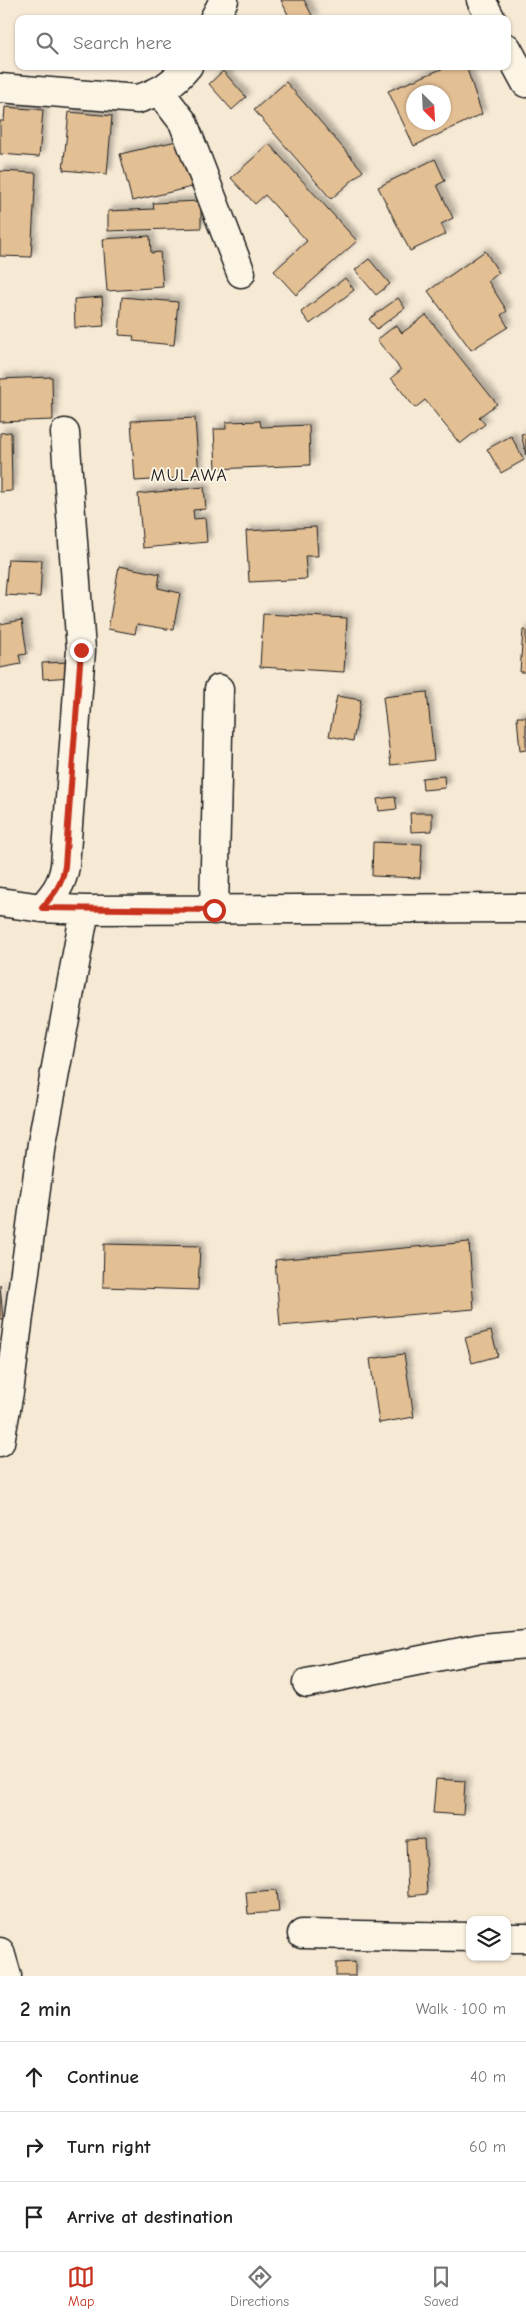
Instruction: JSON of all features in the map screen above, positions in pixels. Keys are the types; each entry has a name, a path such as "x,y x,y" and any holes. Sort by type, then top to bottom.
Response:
{"street":[{"path":"216,15 224,0"},
{"path":"481,0 489,15"},
{"path":"511,55 526,83"},
{"path":"0,88 138,98 160,92 176,80 185,70"},
{"path":"160,92 183,122 242,273"},
{"path":"15,907 58,890 63,880 65,866 81,650 65,433"},
{"path":"214,910 220,689"},
{"path":"15,907 85,910 526,908"},
{"path":"0,1442 9,1392 42,1144 85,910"},
{"path":"307,1683 481,1648 526,1644"},
{"path":"302,1934 466,1937"},
{"path":"511,1938 526,1938"},
{"path":"0,1952 7,1976"}],"building":[{"path":"281,0 304,0 312,15 288,15"},
{"path":"439,70 467,70 482,114 451,129 451,85 406,85 406,129 388,91"},
{"path":"223,71 246,97 232,110 209,84"},
{"path":"286,82 363,171 331,199 254,110"},
{"path":"5,107 43,110 39,157 0,154 0,121 4,121"},
{"path":"69,112 112,116 107,174 63,170"},
{"path":"406,130 448,130 414,146"},
{"path":"181,140 192,187 132,201 120,154"},
{"path":"269,144 357,241 296,295 274,271 307,241 265,195 255,204 231,178"},
{"path":"435,159 445,181 437,185 453,218 441,224 446,234 410,251 378,187"},
{"path":"0,171 36,173 31,257 0,256"},
{"path":"201,201 201,228 108,231 108,211 154,209 153,203"},
{"path":"150,236 151,253 160,252 163,287 107,291 103,239"},
{"path":"485,251 499,273 488,281 507,311 501,315 508,327 471,350 428,291"},
{"path":"369,259 390,284 376,295 355,270"},
{"path":"345,278 354,290 310,324 301,312"},
{"path":"102,297 104,326 75,328 74,299"},
{"path":"122,297 178,302 174,345 133,341 134,336 119,335"},
{"path":"398,298 405,308 377,329 369,319"},
{"path":"426,315 497,404 479,417 485,424 460,444 425,400 415,408 391,378 401,370 377,340 396,325 402,333"},
{"path":"52,377 53,420 0,422 0,379"},
{"path":"195,418 199,477 135,481 131,421"},
{"path":"260,421 261,427 309,425 310,465 216,469 214,429 226,429 226,422"},
{"path":"11,432 12,491 0,492 0,433"},
{"path":"526,433 526,455 521,434"},
{"path":"511,436 524,460 501,473 487,449"},
{"path":"204,487 206,509 193,510 194,519 205,518 207,542 143,548 138,494"},
{"path":"316,527 318,556 305,556 307,579 249,582 246,531"},
{"path":"8,559 42,560 40,597 5,595"},
{"path":"119,566 160,574 158,588 180,593 173,630 137,624 135,634 108,629"},
{"path":"263,614 347,618 344,672 260,667"},
{"path":"22,620 27,654 19,655 21,664 0,668 0,624"},
{"path":"523,630 526,630 526,672 520,672"},
{"path":"71,662 71,677 43,679 42,663"},
{"path":"427,692 434,760 391,765 383,697"},
{"path":"337,696 361,700 353,741 329,736"},
{"path":"517,717 526,717 526,750 520,751"},
{"path":"444,776 445,788 423,790 422,778"},
{"path":"395,797 397,809 379,811 377,799"},
{"path":"410,813 432,813 432,831 411,832"},
{"path":"373,842 422,844 420,878 372,876"},
{"path":"469,1242 474,1309 280,1326 275,1260"},
{"path":"104,1244 200,1246 198,1290 103,1287"},
{"path":"0,1284 3,1319 0,1319"},
{"path":"491,1331 498,1356 472,1363 465,1338"},
{"path":"404,1354 414,1417 379,1423 370,1359"},
{"path":"436,1779 465,1781 463,1815 433,1813"},
{"path":"424,1839 427,1894 408,1896 406,1840"},
{"path":"277,1890 279,1912 248,1914 246,1892"},
{"path":"355,1962 355,1976 336,1976 336,1963"}],"district":[{"name":"MULAWA","path":"189,475"}],"route":[{"path":"81,650 63,880 58,890 42,908 214,910"}]}
